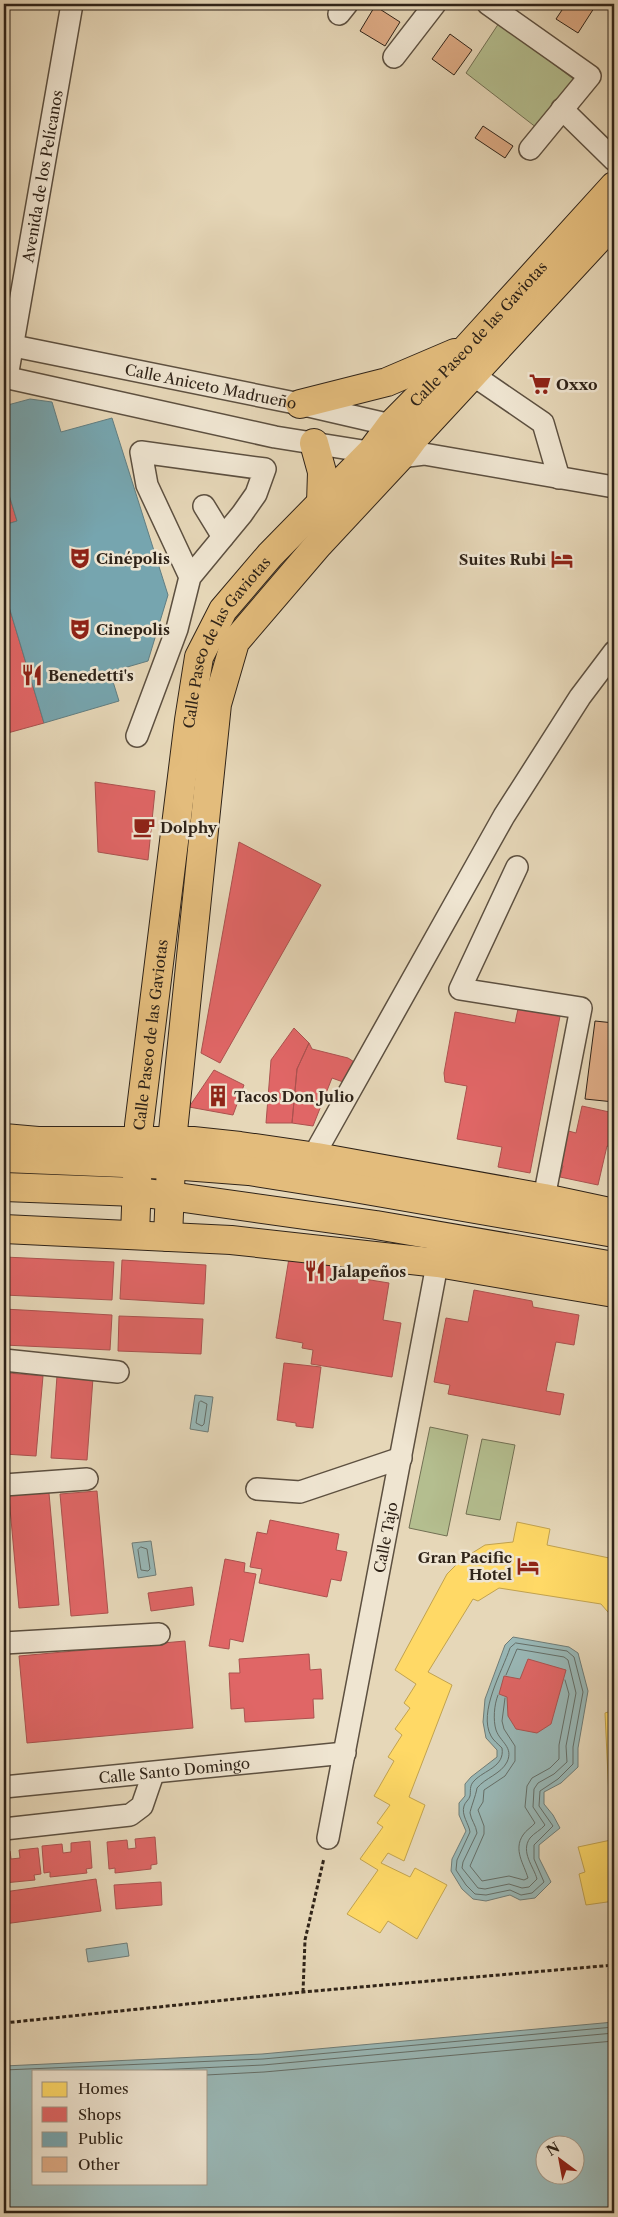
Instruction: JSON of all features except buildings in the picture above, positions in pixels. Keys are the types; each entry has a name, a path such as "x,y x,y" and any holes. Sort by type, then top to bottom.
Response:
{"main road":[{"name":"Calle Paseo de las Gaviotas","path":"134,1235 139,1125 189,720 199,658 223,610 270,555 370,452 391,425 466,349 614,186"},
{"name":"Calle Paseo de las Gaviotas","path":"168,1237 172,1153 217,704 235,642 318,545 413,450 473,375 614,222"},
{"path":"300,404 387,382 466,349"},
{"path":"314,443 322,472 322,503"},
{"path":"4,1138 38,1140 138,1152"},
{"path":"4,1158 138,1152 172,1153 240,1146 317,1157 544,1198 614,1213"},
{"path":"172,1153 249,1172 328,1183 614,1233"},
{"path":"4,1187 136,1192 170,1196 376,1225 614,1266"},
{"path":"231,1240 376,1225"},
{"path":"4,1229 231,1240 614,1293"}],"street":[{"name":"Avenida de los Pelícanos","path":"5,377 8,345 72,4"},
{"path":"394,57 434,4"},
{"path":"488,4 590,76 530,150"},
{"path":"562,109 614,160"},
{"name":"Calle Aniceto Madrueño","path":"8,345 300,404 391,425 413,450"},
{"path":"473,375 543,423 559,478"},
{"path":"5,377 275,437 370,452 413,450 614,487"},
{"path":"137,736 177,629 190,577 256,494 275,437"},
{"path":"190,577 147,485 141,452 265,469"},
{"path":"204,506 223,537"},
{"path":"317,1157 320,1146 504,816 580,696 614,652"},
{"path":"517,867 460,989 581,1008 544,1198"},
{"name":"Calle Tajo","path":"328,1838 443,1237"},
{"path":"4,1242 230,1250 437,1268 614,1303"},
{"path":"4,1360 118,1372"},
{"path":"257,1489 300,1492 401,1458"},
{"path":"4,1485 87,1479"},
{"path":"4,1643 159,1634"},
{"name":"Calle Santo Domingo","path":"4,1788 345,1753"},
{"path":"4,1829 130,1816 142,1806 153,1774"}],"path":[{"path":"303,1992 305,1940 328,1838"},
{"path":"4,2023 303,1992 614,1964"}],"green space":[{"path":"499,23 576,81 537,128 466,73"},
{"path":"430,1427 468,1435 447,1536 409,1528"},
{"path":"482,1439 515,1445 500,1520 466,1514"}],"water":[{"path":"195,1395 213,1397 208,1432 190,1429"},
{"path":"151,1541 156,1575 138,1578 132,1543"},
{"path":"513,1637 569,1647 578,1653 588,1691 578,1748 578,1767 561,1783 544,1792 544,1804 560,1828 539,1845 539,1858 551,1882 535,1898 520,1900 510,1895 486,1901 473,1899 462,1889 451,1871 452,1859 466,1831 459,1815 459,1803 465,1796 465,1784 497,1757 497,1750 486,1738 483,1722 485,1699 505,1645"},
{"path":"127,1943 129,1956 88,1962 86,1949"},
{"path":"614,2022 614,2213 4,2213 4,2066 262,2054"}],"place":[{"name":"Oxxo","path":"540,384"},
{"name":"Cinépolis","path":"80,558"},
{"name":"Suites Rubi","path":"562,559"},
{"name":"Cinepolis","path":"80,629"},
{"name":"Benedetti's","path":"32,675"},
{"name":"Dolphy","path":"144,827"},
{"name":"Tacos Don Julio","path":"218,1096"},
{"name":"Jalapeños","path":"315,1271"},
{"name":"Gran Pacific Hotel","path":"528,1566"}]}
